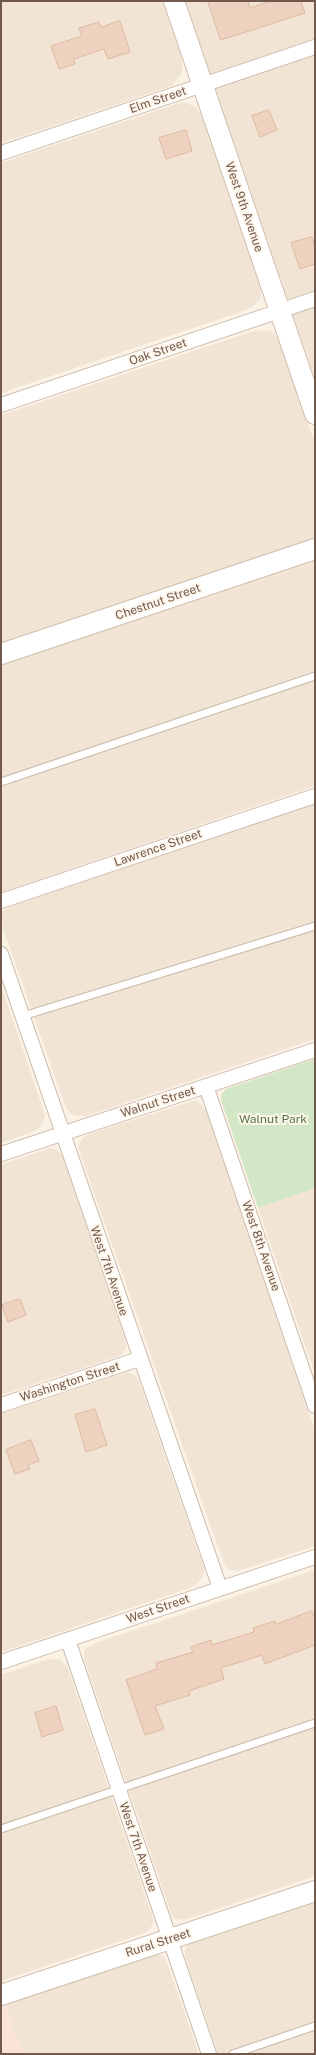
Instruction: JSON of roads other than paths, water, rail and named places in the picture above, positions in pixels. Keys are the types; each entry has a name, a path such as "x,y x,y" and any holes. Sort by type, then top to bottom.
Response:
{"street":[{"name":"West 9th Avenue","path":"174,1 315,414"},
{"name":"Elm Street","path":"1,153 315,48"},
{"name":"Oak Street","path":"1,405 315,299"},
{"name":"Chestnut Street","path":"1,654 315,549"},
{"name":"Lawrence Street","path":"1,901 315,796"},
{"name":"West 7th Avenue","path":"1,954 139,1359 220,1588"},
{"name":"Walnut Street","path":"1,1154 315,1050"},
{"name":"West 8th Avenue","path":"206,1086 315,1406"},
{"name":"Washington Street","path":"1,1405 139,1359"},
{"name":"West Street","path":"1,1662 315,1556"},
{"name":"West 7th Avenue","path":"68,1640 209,2054"},
{"name":"Rural Street","path":"1,1995 315,1891"}],"lane":[{"path":"1,782 315,676"},
{"path":"23,1016 315,926"},
{"path":"1,1829 315,1723"},
{"path":"233,2054 315,2026"}],"park label":[{"name":"Walnut Park","path":"273,1119"}]}
